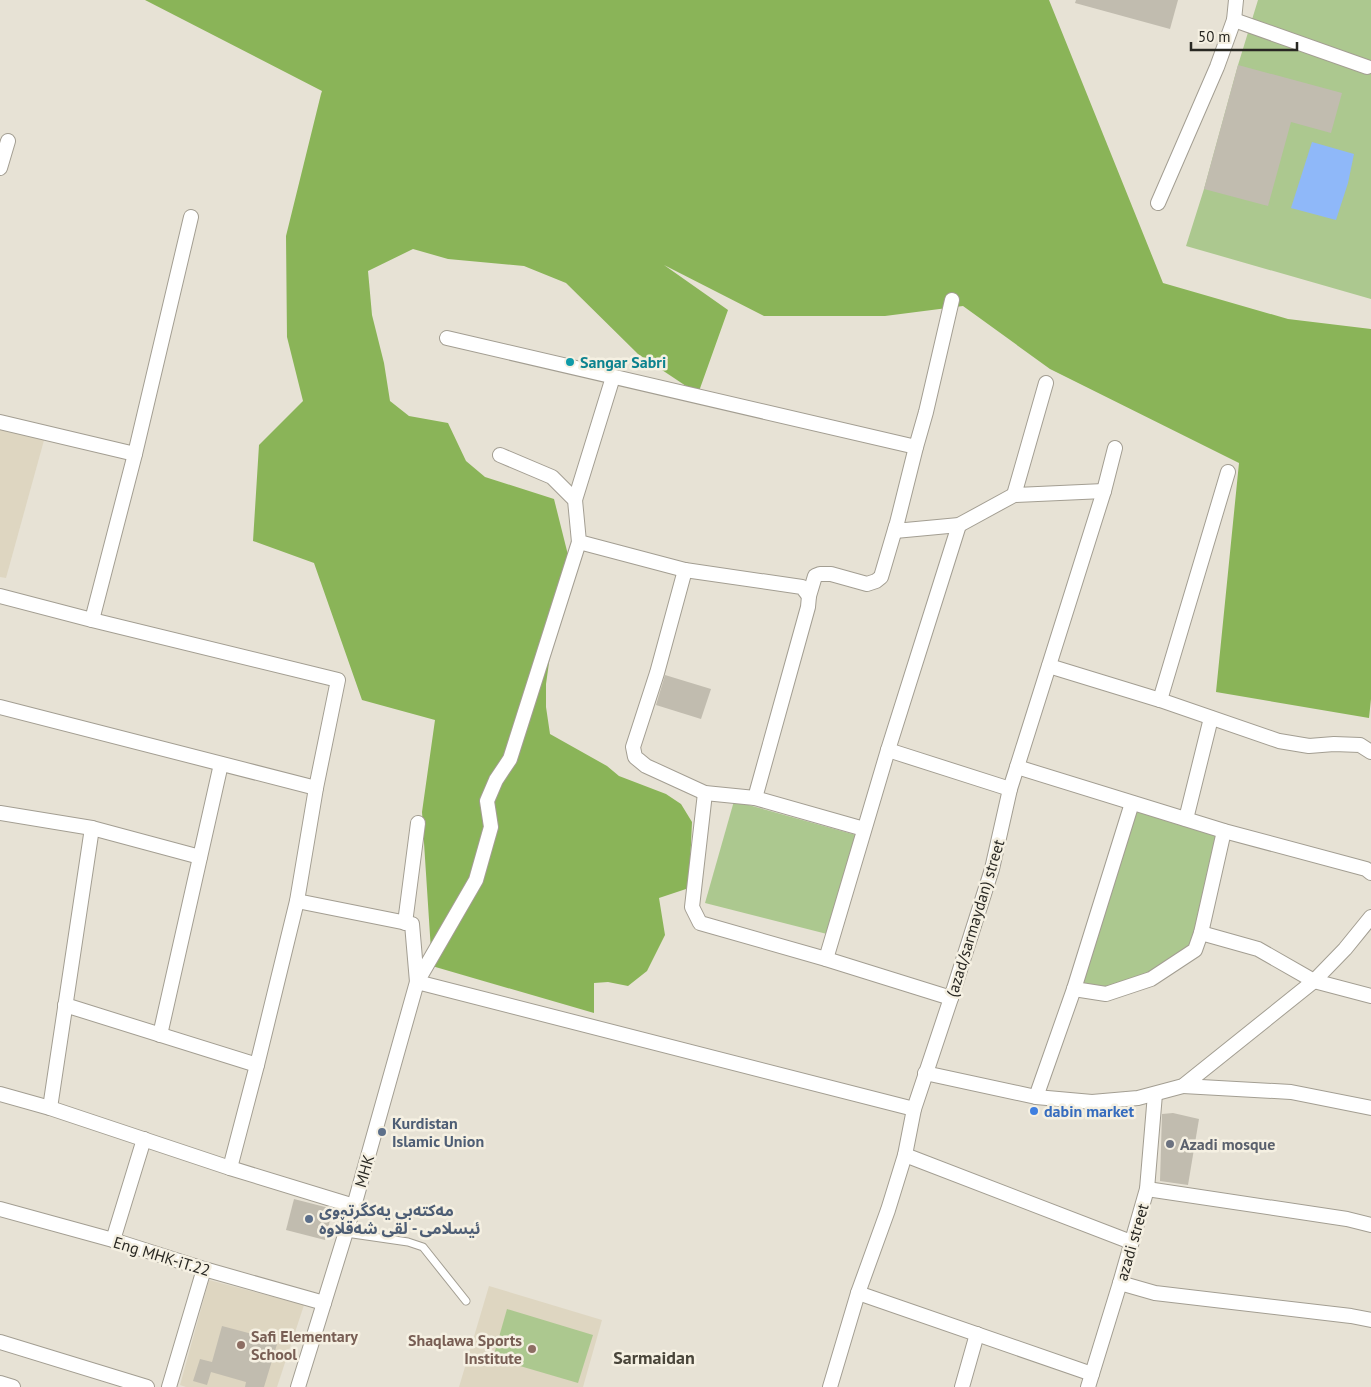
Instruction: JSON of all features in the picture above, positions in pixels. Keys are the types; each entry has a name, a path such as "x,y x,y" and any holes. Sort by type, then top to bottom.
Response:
{"street":[{"path":"1158,203 1217,67 1234,20 1236,0"},
{"path":"1234,20 1367,67"},
{"path":"0,168 8,142"},
{"path":"92,620 135,454 191,217"},
{"path":"755,798 815,576 831,574 867,584 876,581 881,576 926,412 952,300"},
{"path":"447,338 916,447"},
{"path":"418,982 476,880 491,827 487,801 496,780 510,759 579,542 575,500 613,377"},
{"path":"1014,495 1046,383"},
{"path":"0,422 135,454"},
{"name":"(azad/sarmaydan) street","path":"830,1387 858,1293 888,1210 905,1155 914,1109 952,998 992,870 1016,767 1104,491 1115,448"},
{"path":"500,455 552,478 575,500"},
{"path":"1160,700 1228,472"},
{"path":"896,526 895,531 959,525 1014,495 1104,491"},
{"path":"826,959 888,750 959,525"},
{"path":"579,542 684,570 802,587 809,596"},
{"path":"684,570 657,672 633,747 635,757 646,766 705,792 755,798 864,829"},
{"path":"0,596 338,680 316,788 297,901 230,1168"},
{"path":"1048,666 1160,700 1279,741 1309,746 1334,744 1360,745 1371,752"},
{"path":"0,707 316,788"},
{"path":"1186,819 1211,718"},
{"path":"888,750 1010,789"},
{"path":"160,1035 221,764"},
{"path":"1016,767 1224,831 1366,868 1371,873"},
{"path":"705,792 692,907 700,923 952,998"},
{"path":"1036,1097 1074,989 1132,803"},
{"path":"0,813 92,828 200,857"},
{"path":"404,923 418,823"},
{"path":"50,1108 92,828"},
{"path":"1074,989 1106,994 1151,979 1194,950 1202,932 1224,831"},
{"path":"297,901 412,924 418,982"},
{"path":"1183,1086 1314,980 1345,949 1371,917"},
{"path":"1202,932 1258,949 1314,980 1371,996"},
{"path":"418,982 914,1109"},
{"name":"MHK","path":"298,1387 354,1206 418,982"},
{"path":"65,1005 257,1065"},
{"path":"926,1073 1036,1097 1092,1102 1138,1098 1183,1086 1291,1092 1371,1108"},
{"path":"0,1094 50,1108 230,1168 354,1206"},
{"name":"azadi street","path":"1090,1380 1147,1189 1155,1094"},
{"path":"113,1240 144,1139"},
{"path":"905,1155 1131,1242"},
{"path":"1147,1189 1347,1219 1371,1225"},
{"name":"Eng MHK-iT.22","path":"0,1209 113,1240 204,1269 324,1303"},
{"path":"169,1387 204,1269"},
{"path":"1120,1283 1155,1293 1371,1320"},
{"path":"858,1293 977,1334 1090,1380"},
{"path":"962,1387 977,1334"},
{"path":"0,1342 147,1387"},
{"path":"0,1383 13,1387"}],"lane":[{"path":"346,1233 408,1242 423,1247 466,1301"}],"shaded area":[{"path":"0,422 46,433 6,578 0,577"},
{"name":"Safi Elementary School","path":"209,1280 304,1305 277,1387 186,1387 180,1385"},
{"name":"Shaqlawa Sports Institute","path":"489,1286 602,1320 583,1387 459,1387"}],"green space":[{"path":"145,0 1049,0 1163,283 1288,319 1371,329 1371,699 1369,718 1216,692 1239,463 1050,369 963,306 885,316 764,316 664,265 728,310 698,394 638,354 566,283 524,266 448,259 413,249 368,271 372,315 384,363 390,401 409,416 448,423 466,461 485,477 554,499 569,559 556,613 546,684 546,707 550,734 607,766 619,776 666,794 681,804 692,822 689,888 659,898 665,935 647,971 628,986 608,982 594,983 594,1013 432,966 422,812 435,720 362,700 314,563 253,541 259,445 303,401 287,337 286,236 322,91"},
{"path":"1258,0 1371,0 1371,299 1186,246"},
{"path":"734,801 856,835 827,934 705,903"},
{"path":"1132,803 1224,831 1195,950 1106,994 1074,989"},
{"path":"507,1309 593,1335 578,1383 493,1358"}],"water":[{"path":"1312,142 1354,154 1348,183 1336,220 1291,208"}],"building":[{"path":"1076,0 1178,0 1170,29 1075,3"},
{"path":"1238,65 1342,93 1331,133 1291,122 1268,206 1204,189"},
{"path":"665,675 711,689 701,719 656,705"},
{"path":"1173,1113 1199,1119 1188,1185 1160,1181 1162,1114"},
{"name":"مەکتەبی یەکگرتووی ئیسلامی - لقی شەقڵاوە","path":"294,1199 333,1209 325,1240 286,1230"},
{"path":"222,1326 278,1341 264,1387 245,1387 246,1382 211,1372 207,1385 193,1381 200,1359 212,1362"}],"place":[{"name":"Sangar Sabri","path":"570,362"},
{"name":"dabin market","path":"1034,1111"},
{"name":"Kurdistan Islamic Union","path":"382,1132"},
{"name":"Azadi mosque","path":"1170,1144"},
{"name":"مەکتەبی یەکگرتووی ئیسلامی - لقی شەقڵاوە","path":"309,1219"},
{"name":"Safi Elementary School","path":"241,1345"},
{"name":"Shaqlawa Sports Institute","path":"532,1349"}],"district":[{"name":"Sarmaidan","path":"654,1358"}]}
